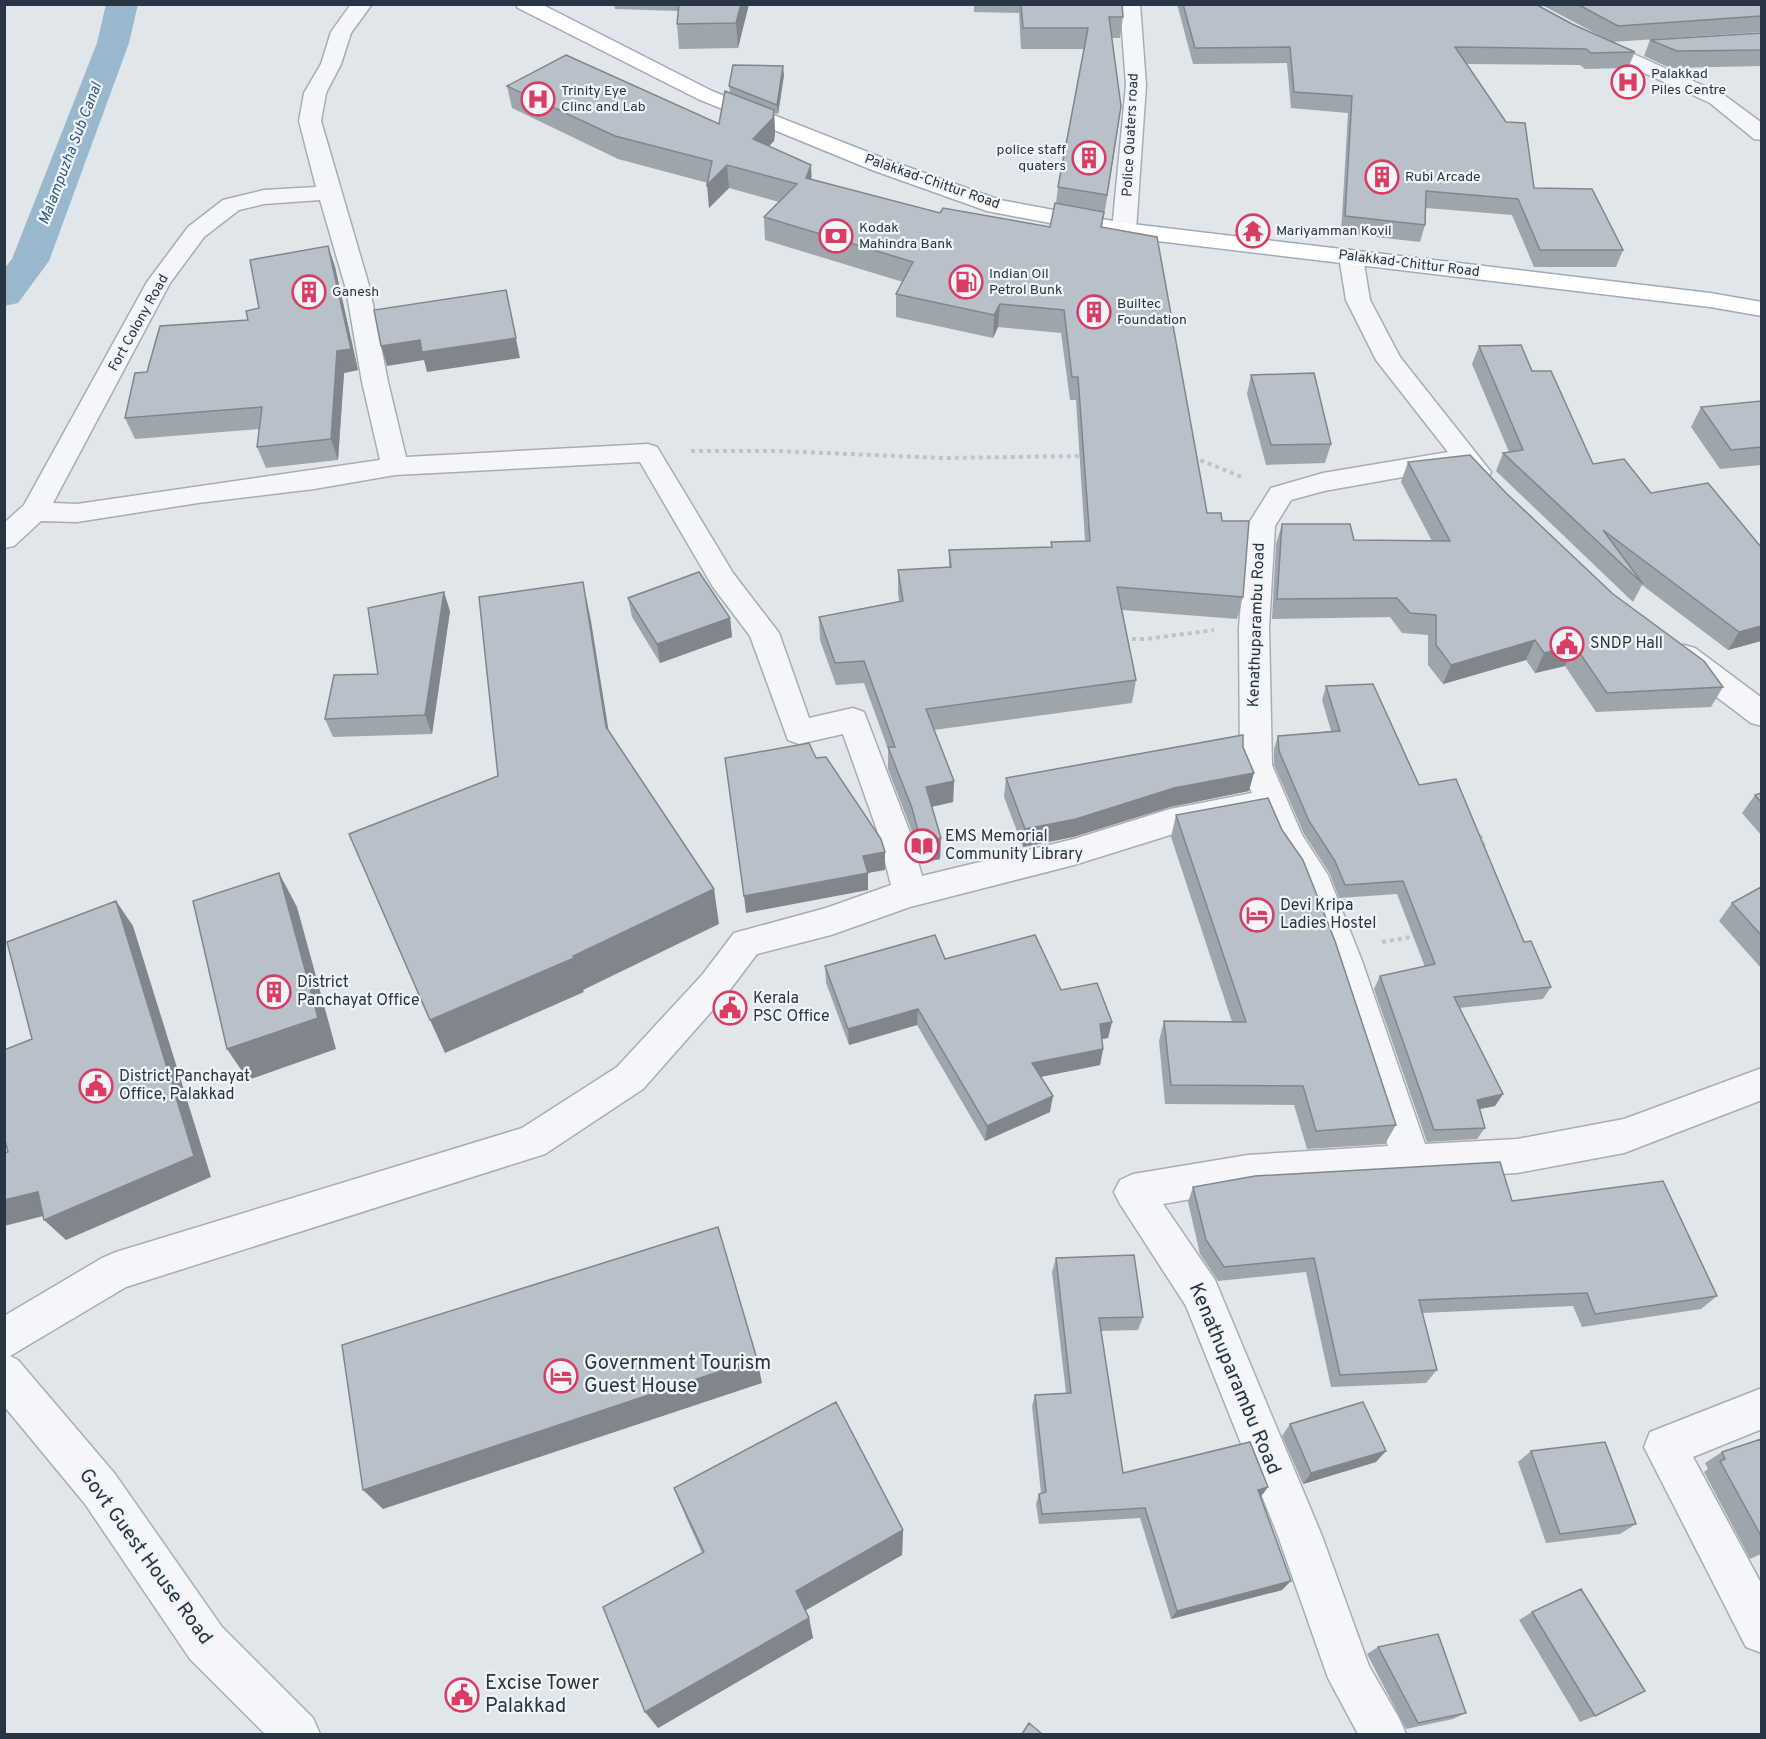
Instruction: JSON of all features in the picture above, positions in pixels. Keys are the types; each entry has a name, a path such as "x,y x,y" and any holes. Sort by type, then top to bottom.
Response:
{"main road":[{"name":"Palakkad-Chittur Road","path":"525,4 705,95 880,165 995,206 1124,230 1699,299 1761,309"}],"street":[{"path":"362,4 341,32 331,64 315,93 310,121 358,289 375,382 395,466"},
{"name":"Police Quaters road","path":"1124,230 1136,85 1130,4"},
{"path":"1518,4 1574,34 1717,99 1761,134"},
{"path":"1611,49 1654,47"},
{"name":"Fort Colony Road","path":"4,539 35,511 159,282 195,232 231,204 264,197 329,192"},
{"path":"1351,257 1358,300 1389,360 1465,458 1494,489"},
{"path":"35,511 77,513 314,480 395,466 648,453 723,580 764,633 799,732 853,720 893,830 910,893"},
{"path":"1281,495 1323,482 1465,458"},
{"name":"Kenathuparambu Road","path":"1281,495 1260,526 1254,628 1256,765 1288,841 1311,875 1340,949 1412,1161"},
{"path":"1660,639 1761,715"},
{"path":"4,1339 116,1271 532,1142 630,1078 714,985 746,943 831,921 910,893 1074,852 1170,822 1272,802"},
{"name":"Kenathuparambu Road","path":"1383,1734 1351,1678 1300,1536 1201,1294 1133,1192 1248,1172 1517,1156 1624,1136 1761,1084"},
{"name":"Govt Guest House Road","path":"4,1374 100,1489 206,1643 296,1733"},
{"path":"1761,1408 1665,1447 1761,1631"}],"path":[{"path":"648,453 741,448 922,458 1032,459 1089,455"},
{"path":"1189,456 1281,495"},
{"path":"1122,639 1144,641 1194,630 1254,628"},
{"path":"1480,836 1487,856"},
{"path":"1340,949 1421,935"}],"building":[{"path":"679,4 741,4 736,23 677,24"},
{"path":"1021,4 1122,4 1123,17 1109,17 1121,106 1107,195 1058,187 1088,28 1023,28"},
{"path":"1183,4 1535,4 1572,24 1635,52 1591,53 1586,49 1455,47 1506,122 1525,123 1534,188 1592,189 1623,250 1540,250 1518,199 1426,191 1425,225 1345,216 1352,96 1294,92 1290,47 1195,48"},
{"path":"1577,4 1761,4 1761,16 1618,26"},
{"path":"1761,33 1761,50 1677,51 1650,40"},
{"path":"566,55 719,124 725,91 774,110 773,118 753,139 811,165 806,178 940,213 943,208 1050,227 1055,203 1104,212 1101,227 1157,237 1207,513 1221,513 1222,521 1249,521 1243,597 1117,587 1136,680 926,709 954,781 926,787 941,838 921,842 912,808 888,747 895,747 864,661 835,663 819,617 903,601 898,570 951,567 949,550 1052,547 1051,542 1090,541 1078,377 1072,377 1064,310 1000,304 994,315 896,294 913,262 764,217 797,184 727,165 707,185 712,161 615,136 507,86"},
{"path":"733,65 783,66 777,105 729,86"},
{"path":"328,246 351,349 337,351 331,439 257,447 262,407 125,418 135,373 147,372 160,326 248,320 246,311 259,308 250,260"},
{"path":"506,290 516,338 422,352 420,340 381,346 374,310"},
{"path":"1521,345 1532,371 1551,371 1593,464 1624,459 1651,493 1708,483 1761,547 1761,626 1739,632 1603,530 1643,584 1503,453 1523,450 1479,346"},
{"path":"1314,373 1331,444 1271,445 1251,375"},
{"path":"1761,401 1761,447 1731,450 1701,407"},
{"path":"1470,455 1506,493 1613,594 1704,661 1723,687 1607,693 1575,646 1544,653 1535,640 1451,665 1436,645 1436,615 1410,613 1397,598 1277,599 1282,524 1350,524 1354,540 1450,541 1408,462"},
{"path":"699,572 730,618 657,644 628,598"},
{"path":"583,582 606,727 714,889 573,956 574,958 430,1020 349,834 498,776 479,597"},
{"path":"444,592 425,715 325,719 334,675 378,674 368,608"},
{"path":"1373,684 1419,785 1456,779 1524,942 1531,941 1551,987 1454,997 1503,1094 1477,1100 1485,1128 1434,1130 1380,976 1435,964 1403,881 1345,885 1335,861 1309,821 1279,751 1278,736 1340,731 1326,686"},
{"path":"1243,735 1243,747 1254,773 1174,788 1076,819 1025,829 1006,778"},
{"path":"809,743 816,758 826,757 881,839 885,852 863,856 868,873 744,896 725,758"},
{"path":"1761,793 1761,802 1755,795"},
{"path":"1268,798 1282,830 1303,860 1335,941 1396,1125 1316,1131 1303,1086 1171,1085 1164,1021 1246,1022 1176,815"},
{"name":"District Panchayat Office","path":"279,873 318,1018 227,1049 193,901"},
{"path":"1761,887 1761,935 1732,903"},
{"name":"District Panchayat Office, Palakkad","path":"116,901 194,1156 44,1220 38,1192 4,1200 4,1153 8,1152 4,1136 4,1050 32,1039 7,942"},
{"path":"935,935 945,959 1035,935 1061,990 1097,983 1112,1022 1100,1024 1103,1049 1032,1063 1053,1096 987,1126 918,1009 848,1029 825,966"},
{"path":"1500,1162 1512,1201 1663,1181 1717,1296 1595,1314 1587,1293 1419,1300 1437,1370 1340,1375 1314,1258 1224,1267 1206,1240 1193,1187 1255,1176"},
{"name":"Government Tourism Guest House","path":"718,1227 757,1359 363,1490 342,1345"},
{"path":"1134,1255 1143,1317 1099,1318 1123,1473 1250,1442 1268,1487 1258,1490 1291,1581 1177,1611 1145,1508 1042,1514 1039,1494 1046,1492 1035,1395 1071,1393 1056,1258"},
{"path":"836,1402 903,1530 796,1591 809,1618 645,1712 603,1607 704,1552 674,1488"},
{"path":"1363,1402 1386,1451 1311,1473 1290,1424"},
{"path":"1761,1439 1761,1536 1720,1461 1725,1459 1722,1452"},
{"path":"1605,1442 1636,1524 1560,1534 1531,1451"},
{"path":"1581,1589 1645,1691 1595,1716 1532,1612"},
{"path":"1438,1634 1466,1713 1418,1723 1378,1647"},
{"path":"1029,1723 1042,1734 1022,1734"}],"waterway":[{"name":"Malampuzha Sub Canal","path":"4,295 30,261 113,43 122,4"}],"place":[{"name":"Palakkad Piles Centre","path":"1628,82"},
{"name":"Trinity Eye Clinc and Lab","path":"538,99"},
{"name":"police staff quaters","path":"1089,158"},
{"name":"Rubi Arcade","path":"1382,177"},
{"name":"Mariyamman Kovil","path":"1253,231"},
{"name":"Kodak Mahindra Bank","path":"836,236"},
{"name":"Indian Oil Petrol Bunk","path":"966,282"},
{"name":"Ganesh","path":"309,292"},
{"name":"Builtec Foundation","path":"1094,312"},
{"name":"SNDP Hall","path":"1567,644"},
{"name":"EMS Memorial Community Library","path":"922,846"},
{"name":"Devi Kripa Ladies Hostel","path":"1257,915"},
{"name":"District Panchayat Office","path":"274,992"},
{"name":"Kerala PSC Office","path":"730,1008"},
{"name":"District Panchayat Office, Palakkad","path":"96,1086"},
{"name":"Government Tourism Guest House","path":"561,1376"},
{"name":"Excise Tower Palakkad","path":"462,1695"}]}
